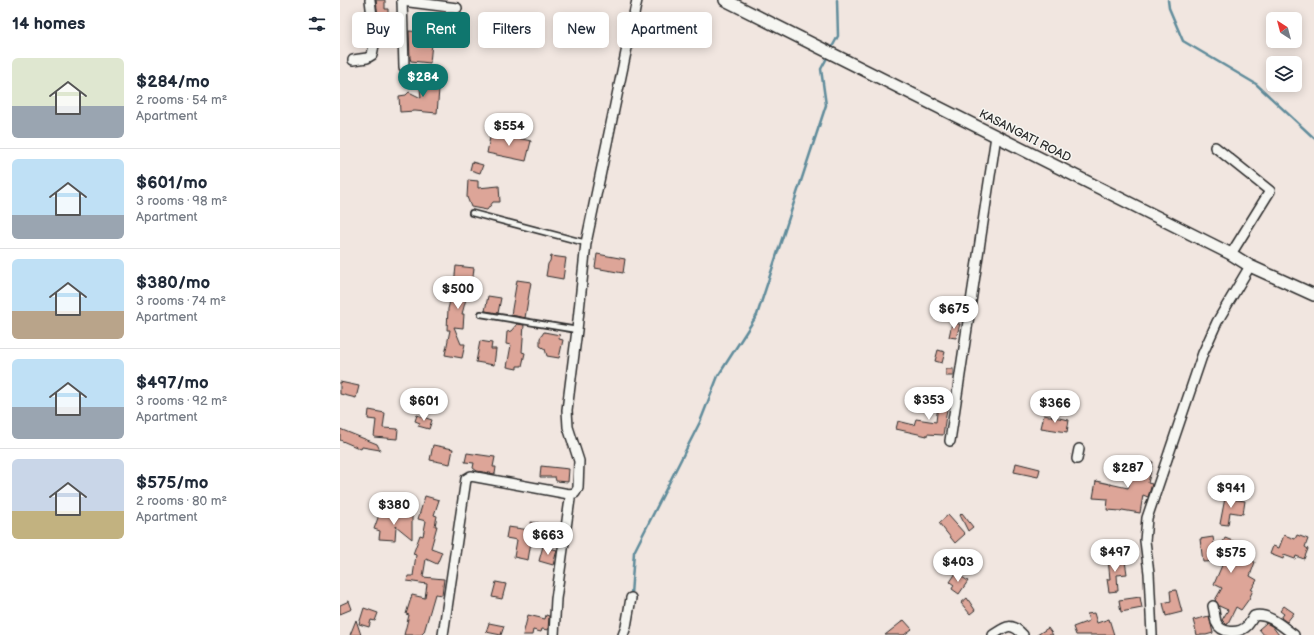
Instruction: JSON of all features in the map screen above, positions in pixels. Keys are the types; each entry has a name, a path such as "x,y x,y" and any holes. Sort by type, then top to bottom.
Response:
{"street":[{"path":"352,60 367,58 372,55 375,40 370,0"},
{"path":"404,67 402,0 457,8"},
{"path":"443,635 466,479 471,476 569,494 575,493 578,488 578,461 566,415 586,243 637,0"},
{"name":"KASANGATI ROAD","path":"725,0 1230,254 1250,266 1314,295"},
{"path":"950,440 996,136"},
{"path":"1216,147 1270,191 1230,254"},
{"path":"1152,635 1149,573 1145,541 1147,518 1207,343 1217,322 1250,266"},
{"path":"1077,459 1079,449"},
{"path":"554,635 556,599 570,499 569,494"},
{"path":"623,635 626,627 631,598"},
{"path":"1213,606 1216,622 1222,629 1237,632 1248,626 1254,616 1260,614 1294,635"},
{"path":"993,635 1004,627 1011,626 1018,629 1023,635"}],"lane":[{"path":"472,213 586,243"},
{"path":"481,314 577,330"}],"building":[{"path":"376,0 385,0 385,9 388,9 388,12 377,12"},
{"path":"409,31 412,31 412,48 432,48 430,63 411,61"},
{"path":"426,77 440,78 437,113 415,111 400,112 399,96 406,95 409,92 421,98 420,88"},
{"path":"491,132 531,141 526,161 487,153"},
{"path":"472,162 483,165 480,173 470,170"},
{"path":"468,180 478,181 478,188 499,186 500,202 493,202 487,210 471,207 467,197"},
{"path":"597,254 625,259 623,273 595,268"},
{"path":"551,256 566,258 563,279 546,276"},
{"path":"456,266 474,268 472,286 468,285 462,314 464,314 463,328 454,327 461,344 465,344 462,358 445,355 450,330 447,330 448,309 453,293"},
{"path":"517,280 531,282 525,318 511,315"},
{"path":"488,296 501,298 498,313 485,311"},
{"path":"952,323 960,324 956,338 949,337"},
{"path":"517,324 524,325 522,352 525,353 522,366 517,366 517,369 507,367 511,345 506,344 507,332 511,331"},
{"path":"544,332 560,335 559,339 563,340 559,358 547,356 545,349 540,346 540,338"},
{"path":"480,341 492,343 491,349 496,349 494,365 476,362"},
{"path":"938,350 945,352 942,363 935,361"},
{"path":"946,369 953,369 953,376 946,376"},
{"path":"340,382 359,386 356,398 340,394"},
{"path":"939,395 949,396 943,435 927,434 927,436 896,429 898,421 914,425 916,419 936,422"},
{"path":"369,410 385,413 383,428 398,429 397,439 374,437 376,420 368,419"},
{"path":"417,415 432,420 429,429 418,426 420,423 415,421"},
{"path":"1044,415 1069,420 1067,432 1041,428"},
{"path":"340,429 377,444 380,450 362,447 361,449 340,440"},
{"path":"433,445 453,449 450,464 430,460"},
{"path":"467,453 495,457 493,467 496,467 495,474 477,471 473,468 474,463 465,462"},
{"path":"1135,457 1153,462 1148,483 1152,484 1148,497 1143,495 1140,513 1122,510 1107,510 1108,499 1093,498 1096,481 1128,488 1134,468 1132,468"},
{"path":"1016,463 1040,469 1038,477 1014,472"},
{"path":"541,466 569,469 568,482 556,481 555,477 540,477"},
{"path":"425,496 439,500 434,515 437,516 435,526 437,526 431,548 442,552 437,564 426,559 423,577 444,579 442,595 435,594 424,632 421,635 404,635 409,615 406,614 412,595 425,598 427,584 407,581 408,576 413,576 416,555 413,554 420,535 423,536 426,521 418,519"},
{"path":"1225,498 1245,501 1243,514 1230,512 1228,525 1220,524"},
{"path":"962,513 973,527 968,531 960,515"},
{"path":"379,515 412,515 412,539 396,526 395,540 379,539 380,531 374,529"},
{"path":"948,515 965,534 955,543 939,523"},
{"path":"531,522 539,523 535,543 531,542 528,560 514,557 517,540 506,538 508,527 530,530"},
{"path":"1284,535 1295,539 1297,535 1308,539 1305,547 1308,549 1304,559 1296,556 1295,559 1284,555 1283,559 1270,554 1273,546 1279,548"},
{"path":"1213,537 1216,557 1225,538 1248,547 1245,558 1255,562 1250,576 1257,580 1251,590 1253,590 1249,599 1241,610 1236,607 1227,625 1222,620 1228,610 1219,606 1215,600 1222,588 1214,584 1223,563 1218,564 1217,561 1203,562 1200,539"},
{"path":"543,546 557,550 553,565 539,561"},
{"path":"1119,557 1120,562 1125,561 1127,574 1117,575 1118,591 1109,592 1107,579 1110,579 1108,559"},
{"path":"956,573 968,581 959,594 952,589 954,585 950,582"},
{"path":"496,582 506,584 502,599 492,597"},
{"path":"1176,590 1182,612 1166,616 1163,603 1171,601 1170,591"},
{"path":"1140,597 1142,608 1121,612 1119,600"},
{"path":"967,598 975,610 970,614 961,603"},
{"path":"349,601 352,609 340,614 340,605"},
{"path":"1284,606 1294,613 1287,622 1281,618 1284,614 1280,611"},
{"path":"364,608 378,613 375,621 371,620 369,627 359,624"},
{"path":"1094,613 1097,623 1109,619 1114,635 1076,635 1073,627 1089,621 1087,614"},
{"path":"528,615 545,619 546,615 549,616 548,630 542,629 541,632 533,630 532,635 523,635"},
{"path":"1209,616 1213,633 1197,635 1193,620"},
{"path":"356,620 361,635 350,635"},
{"path":"904,620 912,629 904,635 885,635"},
{"path":"489,623 504,626 501,635 486,632"},
{"path":"1266,623 1272,626 1279,635 1264,635 1259,629"},
{"path":"1048,628 1053,635 1037,635"}],"waterway":[{"path":"831,49 838,36 837,0"},
{"path":"1168,0 1169,8 1183,41 1256,84 1314,138"},
{"path":"631,595 634,552 700,422 718,376 757,315 826,105 821,69 828,56"}]}
